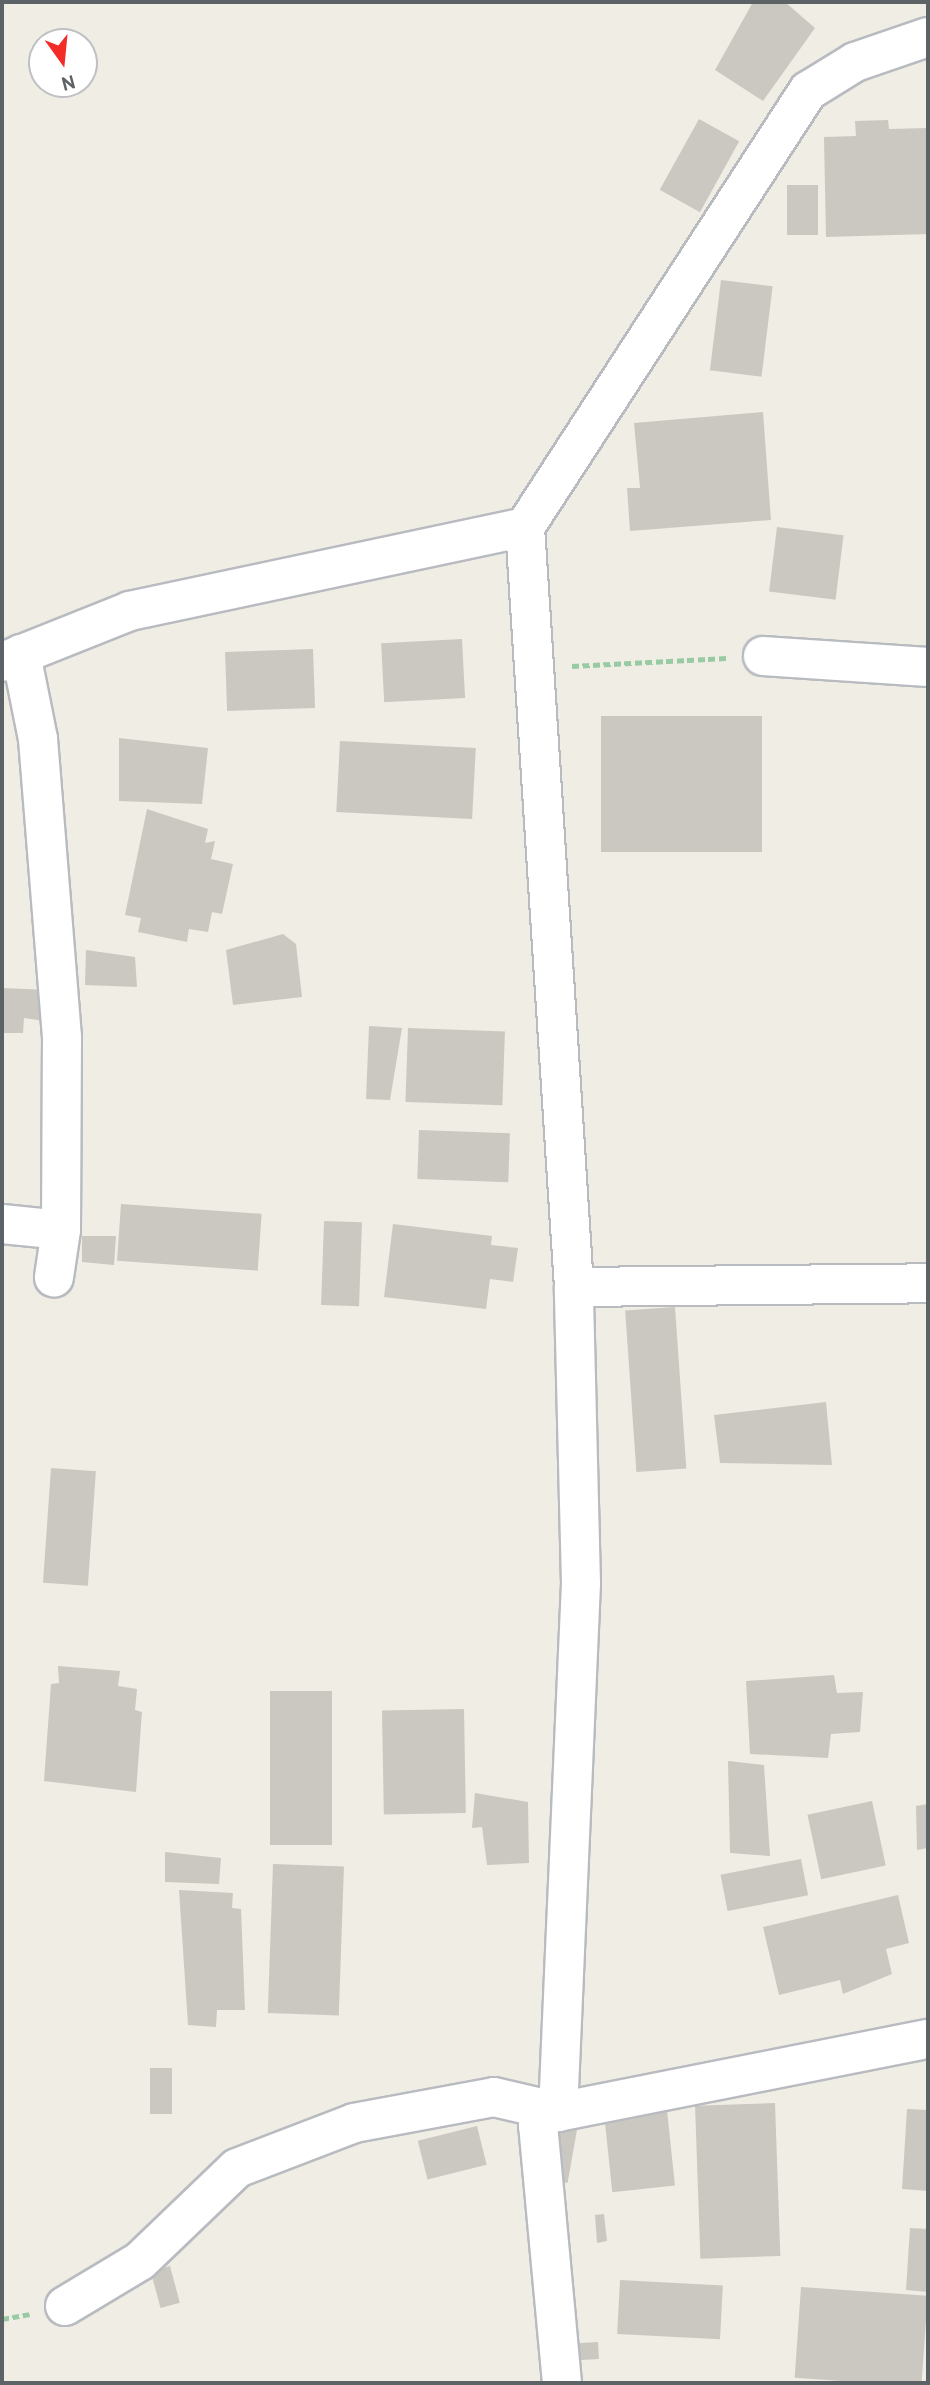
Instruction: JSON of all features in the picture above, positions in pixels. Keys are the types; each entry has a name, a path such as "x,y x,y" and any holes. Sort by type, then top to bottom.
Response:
{"street":[{"path":"558,2112 581,1584 574,1287 526,527 808,91 855,62 928,37"},
{"path":"54,1277 61,1230 62,1037 38,739 11,658 130,611 526,527"},
{"path":"763,656 928,667"},
{"path":"2,1224 61,1230"},
{"path":"574,1287 928,1283"},
{"path":"562,2383 538,2126 544,2114 928,2039"},
{"path":"65,2306 139,2261 237,2168 289,2145 354,2123 494,2097 558,2112"}],"path":[{"path":"537,668 763,656"}],"building":[{"path":"753,2 785,2 815,28 763,101 715,70"},
{"path":"699,119 739,141 700,212 660,190"},
{"path":"888,120 889,129 928,128 928,234 826,237 824,137 856,136 855,121"},
{"path":"787,185 818,185 818,235 787,235"},
{"path":"721,280 773,286 762,377 710,370"},
{"path":"763,412 771,520 630,531 627,488 640,488 634,423"},
{"path":"777,527 844,535 836,600 769,592"},
{"path":"462,639 465,698 384,702 381,643"},
{"path":"313,649 315,708 227,711 225,652"},
{"path":"601,716 762,716 762,852 601,852"},
{"path":"119,738 208,748 202,804 119,801"},
{"path":"340,741 476,748 472,819 336,812"},
{"path":"147,809 208,829 205,843 215,841 211,859 233,864 222,914 212,912 208,932 189,929 187,942 138,932 141,918 125,915"},
{"path":"283,934 296,944 302,997 233,1005 226,950"},
{"path":"86,950 135,957 137,987 85,985"},
{"path":"2,988 49,990 45,1021 24,1018 23,1033 2,1033"},
{"path":"369,1026 402,1028 390,1100 366,1099"},
{"path":"408,1028 505,1031 502,1105 405,1102"},
{"path":"419,1130 510,1133 508,1182 417,1179"},
{"path":"121,1204 262,1214 258,1271 117,1261"},
{"path":"324,1221 362,1222 359,1306 321,1305"},
{"path":"393,1224 492,1236 491,1245 518,1248 513,1282 490,1279 486,1309 384,1297"},
{"path":"82,1236 116,1236 114,1265 82,1262"},
{"path":"675,1307 686,1469 636,1472 625,1310"},
{"path":"826,1402 832,1465 720,1463 714,1415"},
{"path":"51,1468 96,1471 88,1586 43,1583"},
{"path":"58,1666 120,1671 118,1686 137,1689 135,1710 142,1712 136,1792 44,1781 51,1684 59,1683"},
{"path":"834,1675 837,1693 863,1692 860,1732 831,1734 828,1758 750,1754 746,1681"},
{"path":"270,1691 332,1691 332,1845 270,1845"},
{"path":"464,1709 466,1813 384,1814 382,1710"},
{"path":"728,1761 764,1765 770,1856 730,1853"},
{"path":"475,1793 528,1802 529,1863 487,1865 482,1827 472,1828"},
{"path":"872,1801 886,1866 821,1879 807,1815"},
{"path":"928,1804 928,1848 917,1850 916,1806"},
{"path":"165,1852 221,1858 219,1884 165,1882"},
{"path":"801,1859 808,1895 728,1911 721,1875"},
{"path":"273,1864 344,1866 339,2015 268,2013"},
{"path":"179,1890 233,1893 232,1908 241,1909 245,2010 217,2010 216,2027 188,2025"},
{"path":"898,1895 909,1943 886,1949 892,1974 843,1994 840,1980 779,1995 763,1927"},
{"path":"150,2068 172,2068 172,2114 150,2114"},
{"path":"775,2103 780,2256 700,2259 695,2106"},
{"path":"907,2109 928,2110 928,2191 902,2189"},
{"path":"667,2110 675,2186 612,2192 604,2117"},
{"path":"555,2122 578,2126 568,2183 545,2179"},
{"path":"477,2126 487,2165 427,2180 418,2141"},
{"path":"604,2214 607,2241 597,2243 595,2215"},
{"path":"910,2228 928,2229 928,2292 906,2290"},
{"path":"170,2266 180,2303 161,2308 151,2271"},
{"path":"620,2280 723,2285 720,2339 617,2334"},
{"path":"801,2287 928,2296 922,2383 869,2383 795,2378"},
{"path":"598,2342 599,2359 577,2360 576,2343"}]}
